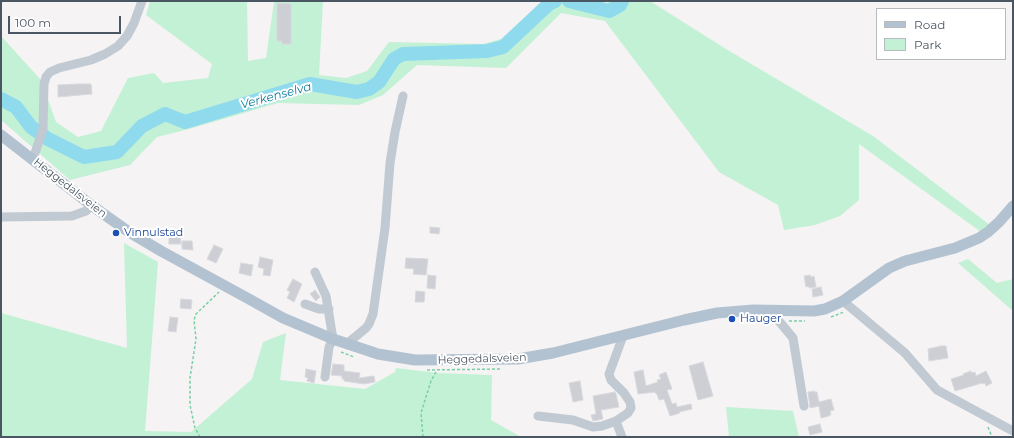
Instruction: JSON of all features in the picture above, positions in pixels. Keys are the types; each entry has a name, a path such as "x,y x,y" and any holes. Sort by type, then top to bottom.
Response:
{"main road":[{"name":"Heggedalsveien","path":"1,135 90,205 145,242 331,343 348,345 398,358 482,361 518,360 537,357 717,313 735,311 779,315 814,311 834,306 846,305 889,268 905,261 955,248 979,238 999,222 1013,206"}],"street":[{"path":"31,158 43,129 44,84 46,77 50,72 59,68 91,60 118,46 127,36 134,23 142,1"},
{"path":"348,345 349,342 370,324 373,314 385,228 390,164 403,96"},
{"path":"1,217 72,216 86,211 90,205"},
{"path":"315,272 323,286 329,309 331,343 325,377"},
{"path":"305,304 318,309 329,309"},
{"path":"846,305 906,353 937,390 1013,431"},
{"path":"779,315 793,338 804,406"},
{"path":"538,416 573,420 593,427 602,426 616,421 628,413 631,408 630,402 624,393 611,380 610,374 623,336"},
{"path":"616,421 622,437"}],"path":[{"path":"200,437 195,428 190,405 190,378 196,339 194,320 196,314 219,292 222,285"},
{"path":"828,318 835,316 846,305"},
{"path":"779,315 806,321"},
{"path":"331,343 355,357"},
{"path":"424,370 501,369"},
{"path":"423,437 421,414 431,381 437,370"}],"green space":[{"path":"150,1 247,1 248,61 266,58 274,2 323,1 319,75 346,78 367,71 389,42 483,44 508,37 545,1 600,1 607,3 609,1 650,1 726,49 873,136 990,225 981,232 859,144 859,200 840,216 815,225 784,230 778,205 719,172 605,21 561,13 506,68 417,65 383,95 359,105 278,103 157,137 130,165 70,180 1,120 1,36 41,80 56,122 78,137 101,131 128,78 154,73 163,83 208,78 212,64 146,15"},
{"path":"124,243 158,262 145,431 191,432 252,379 263,342 286,333 280,380 365,389 395,372 396,368 438,373 492,375 491,420 521,437 1,437 1,313 127,348"},
{"path":"968,259 997,283 1013,279 1013,311 958,263"},
{"path":"726,407 793,411 799,437 729,437"}],"building":[{"path":"277,3 291,4 291,44 282,44 282,41 277,41"},
{"path":"91,84 92,94 58,97 58,85"},
{"path":"430,227 440,228 439,234 430,233"},
{"path":"169,231 180,231 181,244 169,244"},
{"path":"182,241 192,241 193,250 182,249"},
{"path":"214,245 223,249 216,263 207,259"},
{"path":"260,257 273,260 270,276 263,275 264,269 258,267"},
{"path":"406,258 428,259 426,275 413,274 414,269 405,268"},
{"path":"241,263 253,265 251,276 239,273"},
{"path":"428,275 436,276 435,289 427,288"},
{"path":"810,275 811,277 814,276 816,287 806,287 804,276"},
{"path":"293,279 302,284 294,302 287,298 290,292 287,290"},
{"path":"821,287 823,295 813,297 812,289"},
{"path":"315,290 320,297 316,301 310,294"},
{"path":"416,291 425,292 424,302 415,302"},
{"path":"181,299 192,300 191,309 180,308"},
{"path":"170,317 178,318 176,332 168,331"},
{"path":"946,346 948,358 929,361 928,349"},
{"path":"703,362 713,396 698,400 689,366"},
{"path":"333,364 344,365 344,371 360,373 359,378 374,376 375,382 364,384 344,381 342,376 331,375"},
{"path":"306,369 316,371 314,383 307,381 308,378 305,377"},
{"path":"643,370 646,386 658,382 657,380 661,379 659,375 666,372 672,389 667,390 672,404 676,403 677,407 691,404 692,409 670,416 664,399 659,400 655,392 638,394 634,372"},
{"path":"971,371 971,373 975,372 976,376 986,371 992,383 986,386 985,383 982,383 955,391 951,379"},
{"path":"580,381 583,400 573,402 569,383"},
{"path":"615,392 619,407 601,410 603,419 593,421 591,415 596,414 593,396"},
{"path":"808,392 817,392 819,402 831,399 834,410 830,411 831,415 821,418 819,406 810,408"},
{"path":"820,424 822,432 810,435 808,427"}],"waterway":[{"name":"Verkenselva","path":"1,99 16,107 31,127 48,139 84,157 117,152 142,126 165,114 185,122 310,84 357,92 369,89 379,82 394,59 403,54 487,51 503,47 549,4 555,1"},
{"name":"Verkenselva","path":"569,1 609,11 620,5 622,1"}],"place":[{"name":"Vinnulstad","path":"116,233"},
{"name":"Hauger","path":"732,319"}]}
